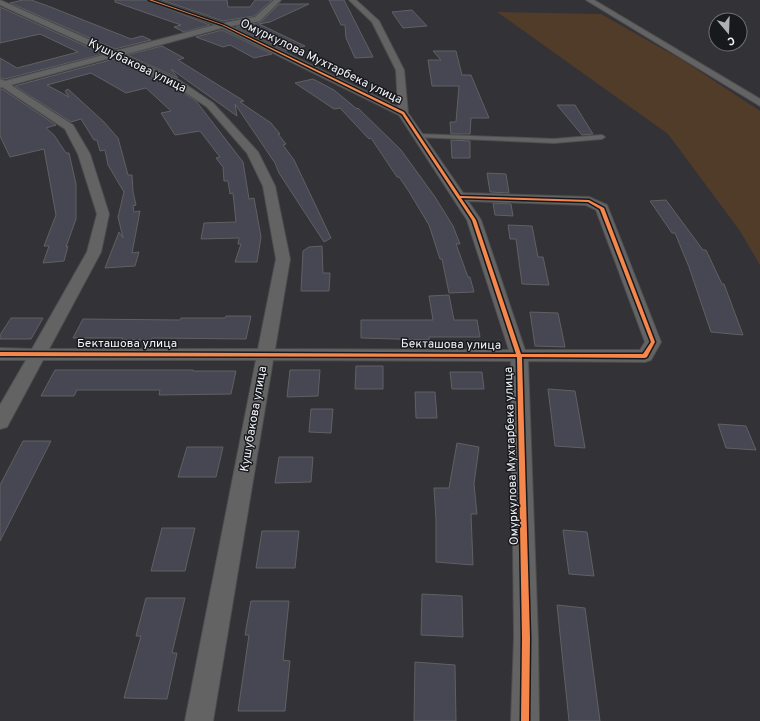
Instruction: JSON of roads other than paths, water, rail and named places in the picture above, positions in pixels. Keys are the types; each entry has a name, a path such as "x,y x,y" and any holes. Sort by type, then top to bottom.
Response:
{"street":[{"name":"Омуркулова Мухтарбека улица","path":"150,0 223,25 403,113 474,220 519,356 526,638 525,721"},
{"path":"1,84 223,25 257,19 278,0"},
{"path":"352,0 375,21 400,70 403,113"},
{"path":"589,0 760,103"},
{"name":"Кушубакова улица","path":"0,2 176,82 210,105 252,152 268,186 283,259 199,721"},
{"path":"0,422 94,252 103,214 84,154 69,128 1,84"},
{"name":"Бекташова улица","path":"0,354 645,356 654,342 602,208 589,202 459,197"}],"lane":[{"path":"418,136 554,141 602,137"}]}
